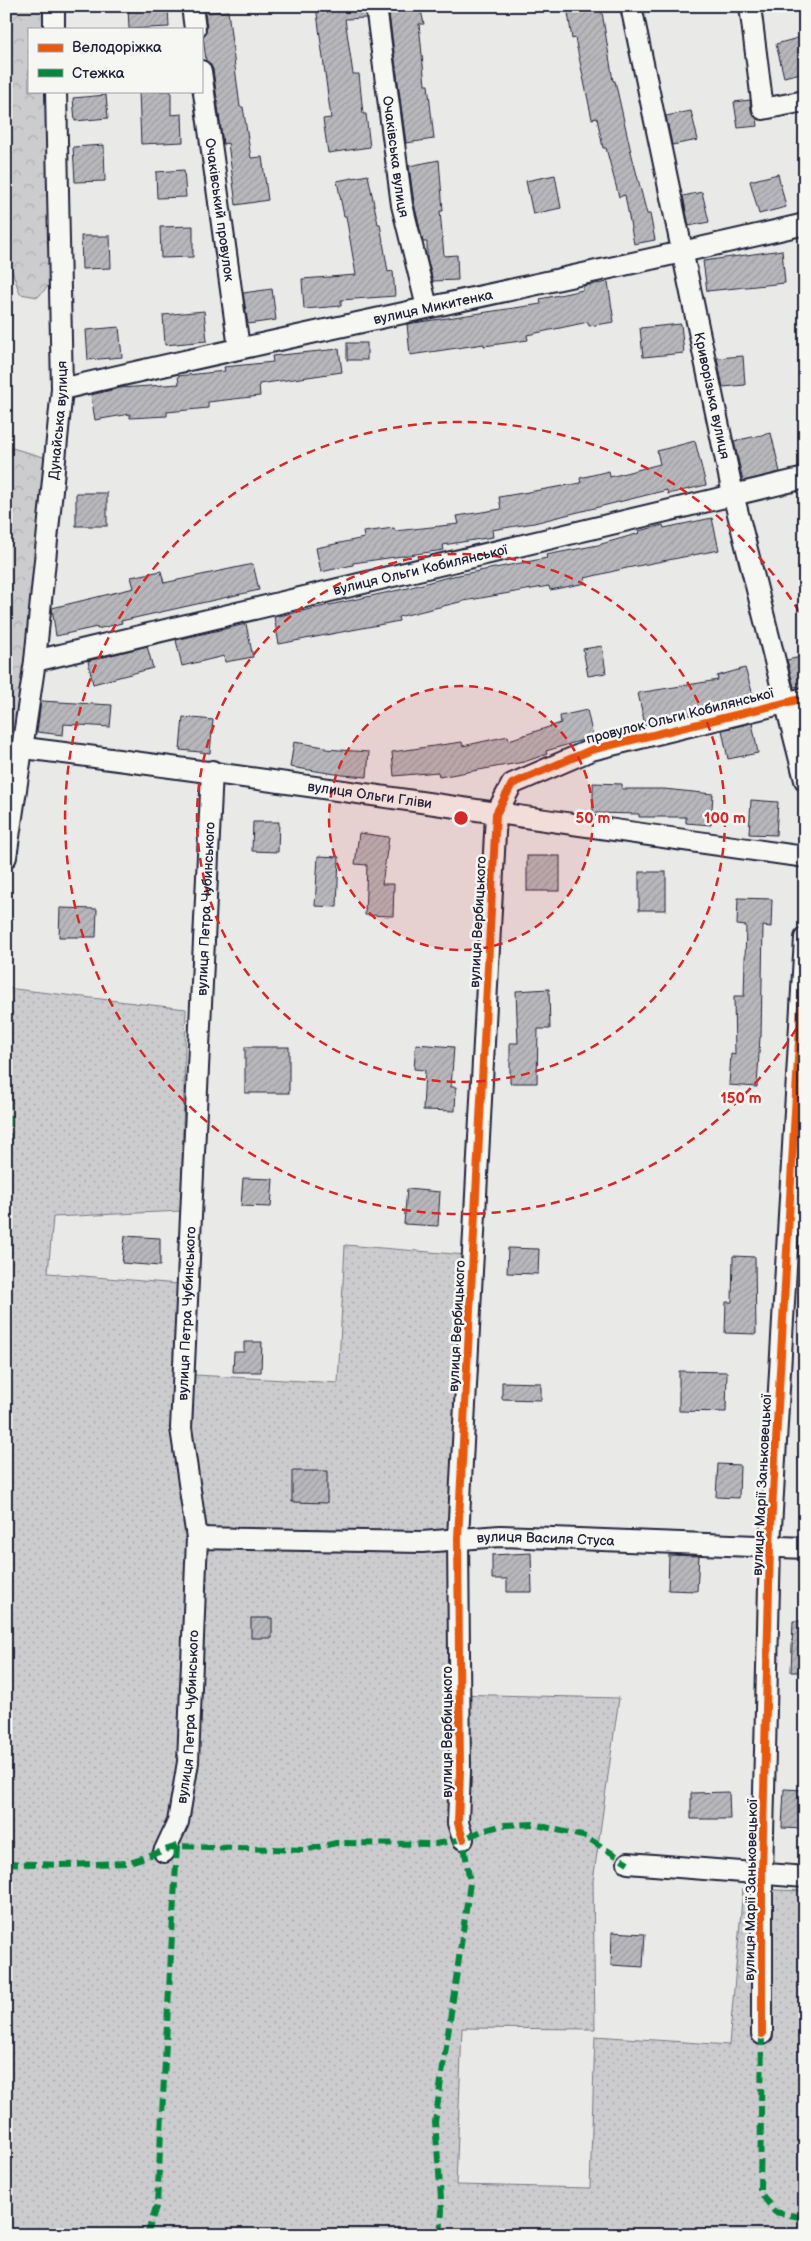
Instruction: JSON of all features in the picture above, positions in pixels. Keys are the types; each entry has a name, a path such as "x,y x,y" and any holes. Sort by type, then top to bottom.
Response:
{"street":[{"path":"54,6 54,28"},
{"path":"192,6 196,28"},
{"name":"Очаківська вулиця","path":"376,6 402,205 426,307"},
{"name":"Криворізька вулиця","path":"631,6 733,494 795,700 805,780"},
{"path":"750,6 763,109 805,101"},
{"name":"Очаківський провулок","path":"202,78 239,348"},
{"name":"Дунайська вулиця","path":"6,857 24,748 35,662 62,389 56,92"},
{"name":"вулиця Микитенка","path":"62,389 239,348 682,253 805,224"},
{"name":"вулиця Ольги Кобилянської","path":"35,662 805,478"},
{"name":"провулок Ольги Кобилянської","path":"496,814 512,784 591,750 795,700"},
{"name":"вулиця Ольги Гліви","path":"24,748 212,771 496,814 805,857"},
{"name":"вулиця Петра Чубинського","path":"164,1852 178,1822 188,1762 198,1538 182,1428 212,771"},
{"name":"вулиця Вербицького","path":"464,1839 458,1823 460,1771 458,1538 496,814"},
{"name":"вулиця Марії Заньковецької","path":"762,2034 762,1874 770,1545 805,938"},
{"name":"вулиця Василя Стуса","path":"198,1538 422,1542 500,1536 770,1545 805,1548"},
{"path":"628,1863 805,1877"}],"green space":[{"path":"6,6 45,6 46,28 28,28 28,92 47,92 50,284 38,297 20,294 10,265 6,234"},
{"path":"12,448 47,458 27,705 6,799 6,458"},
{"path":"6,988 186,1009 181,1211 53,1217 48,1273 178,1284 177,1374 338,1383 345,1245 466,1255 449,1694 619,1698 593,1881 595,2029 462,2028 456,2185 590,2188 595,2036 729,2045 743,1889 805,1891 805,2235 6,2235"}],"building":[{"path":"128,6 168,6 169,27 129,28"},
{"path":"316,6 364,6 366,18 345,19 353,74 359,74 363,114 366,114 370,147 328,153 323,119 331,118"},
{"path":"388,6 420,6 424,24 419,24 425,85 428,85 434,139 406,143"},
{"path":"567,6 601,6 613,81 615,81 631,152 647,214 650,214 655,240 634,244 625,195 619,197 606,148 603,148 597,118 592,119 575,38 572,39"},
{"path":"228,11 240,107 243,107 251,158 262,157 268,200 236,205 228,143 223,144 213,69 206,60 203,37 207,28 205,13"},
{"path":"805,36 805,72 784,77 776,44"},
{"path":"139,92 171,92 171,115 182,114 183,142 141,144"},
{"path":"106,95 108,118 75,121 73,98"},
{"path":"750,100 751,111 757,119 758,126 738,128 734,102"},
{"path":"691,111 698,140 672,145 666,116"},
{"path":"104,145 105,181 75,182 73,147"},
{"path":"439,160 443,211 440,211 444,256 457,255 458,280 433,281 427,257 427,242 423,242 414,203 409,166"},
{"path":"184,170 186,197 157,198 156,172"},
{"path":"778,174 786,207 759,214 750,181"},
{"path":"368,175 378,224 380,224 388,272 393,271 395,296 341,300 341,306 304,309 302,279 356,275 346,216 344,216 337,181"},
{"path":"555,175 561,208 533,214 526,181"},
{"path":"702,192 709,222 689,226 683,196"},
{"path":"193,226 193,257 161,258 160,227"},
{"path":"81,236 110,236 111,268 82,269"},
{"path":"782,250 785,283 707,291 703,261"},
{"path":"608,282 614,322 589,326 588,322 527,335 528,340 484,346 484,344 410,355 407,324 541,304 540,299 583,290 583,286"},
{"path":"272,289 276,320 248,324 243,293"},
{"path":"204,311 207,341 165,345 163,315"},
{"path":"681,324 684,353 643,357 640,328"},
{"path":"119,327 122,357 88,360 86,330"},
{"path":"347,343 367,343 367,360 347,360"},
{"path":"339,349 342,372 259,384 260,396 208,402 208,408 167,412 167,416 130,418 130,414 95,420 91,395 120,388 179,384 178,376 225,371 224,367 273,362 272,356"},
{"path":"743,356 745,385 723,387 717,358"},
{"path":"771,433 780,472 743,481 734,441"},
{"path":"695,441 706,485 668,494 667,490 534,523 492,530 493,537 443,545 444,550 353,563 353,565 321,572 316,548 364,538 363,532 394,528 395,531 459,524 457,516 501,509 499,497 581,483 580,478 609,471 610,477 660,464 657,451"},
{"path":"76,493 107,493 107,526 76,526"},
{"path":"712,518 719,550 585,578 586,583 550,590 549,586 464,601 398,617 399,621 279,644 274,617 408,588 448,577 547,558 546,555 598,545 663,525 664,528"},
{"path":"253,564 259,590 121,621 122,623 97,629 97,627 56,636 52,608 134,588 131,577 161,571 164,583"},
{"path":"246,624 253,657 225,662 224,656 182,666 176,640"},
{"path":"147,646 153,668 93,684 88,661"},
{"path":"602,646 606,673 588,676 583,649"},
{"path":"805,656 805,685 794,687 787,660"},
{"path":"745,668 753,695 666,717 667,719 645,725 638,693 718,680 717,676"},
{"path":"41,701 112,705 110,727 64,724 63,735 37,732"},
{"path":"587,710 593,737 546,751 547,754 524,762 439,777 438,772 394,776 392,752 462,742 463,746 508,736 509,740 561,723 560,716"},
{"path":"183,717 213,720 210,753 180,750"},
{"path":"752,723 758,753 728,759 722,730"},
{"path":"294,742 325,747 325,749 369,752 367,777 290,767"},
{"path":"593,783 622,784 622,789 664,789 713,794 711,825 686,823 686,817 639,817 639,814 593,813"},
{"path":"751,800 778,802 776,835 749,834"},
{"path":"253,822 279,822 278,852 252,851"},
{"path":"359,833 389,837 382,884 394,884 393,916 365,915 367,865 355,864"},
{"path":"318,856 339,857 337,907 315,906"},
{"path":"527,856 560,856 560,891 527,891"},
{"path":"639,872 666,872 666,910 639,910"},
{"path":"738,898 772,899 771,927 763,926 761,1037 757,1087 729,1085 731,1054 735,1055 734,996 744,996 746,926 737,925"},
{"path":"60,908 97,909 96,937 59,937"},
{"path":"549,989 550,1029 538,1029 537,1083 510,1083 510,1043 518,1043 516,991"},
{"path":"416,1044 454,1047 451,1087 456,1087 455,1111 423,1110 425,1070 414,1069"},
{"path":"245,1047 289,1047 289,1093 245,1093"},
{"path":"243,1178 273,1179 271,1207 241,1206"},
{"path":"407,1189 440,1192 438,1226 404,1224"},
{"path":"125,1236 160,1238 160,1266 122,1263"},
{"path":"508,1248 539,1249 538,1274 507,1273"},
{"path":"733,1256 755,1257 756,1334 725,1333 726,1302 732,1302"},
{"path":"244,1342 262,1342 261,1372 233,1372 234,1352 244,1352"},
{"path":"679,1371 727,1372 726,1412 679,1411"},
{"path":"502,1382 541,1383 541,1400 502,1399"},
{"path":"718,1464 740,1465 739,1498 716,1497"},
{"path":"292,1471 327,1471 327,1503 292,1502"},
{"path":"531,1553 532,1592 507,1592 507,1579 492,1579 492,1555"},
{"path":"669,1555 699,1556 697,1591 668,1590"},
{"path":"251,1618 272,1618 272,1638 251,1638"},
{"path":"793,1621 805,1621 805,1672 791,1672"},
{"path":"784,1789 805,1790 805,1829 782,1828"},
{"path":"729,1792 730,1819 691,1819 691,1793"},
{"path":"612,1932 645,1934 643,1967 611,1965"}],"marked path":[{"path":"6,1079 10,1125 6,1158"},
{"path":"6,1863 60,1865 127,1863 177,1846 304,1850 336,1843 435,1844 463,1839 503,1825 533,1824 586,1837 628,1863"},
{"path":"440,2235 442,2211 435,2122 470,1883 463,1839"},
{"path":"147,2235 157,2204 177,1846"},
{"path":"762,2034 760,2192 775,2212 805,2218"}],"cycle path":[{"path":"463,1839 458,1823 460,1771 458,1538 496,814 512,784 591,750 805,698"},
{"path":"762,2034 762,1874 770,1545 805,938"}]}
